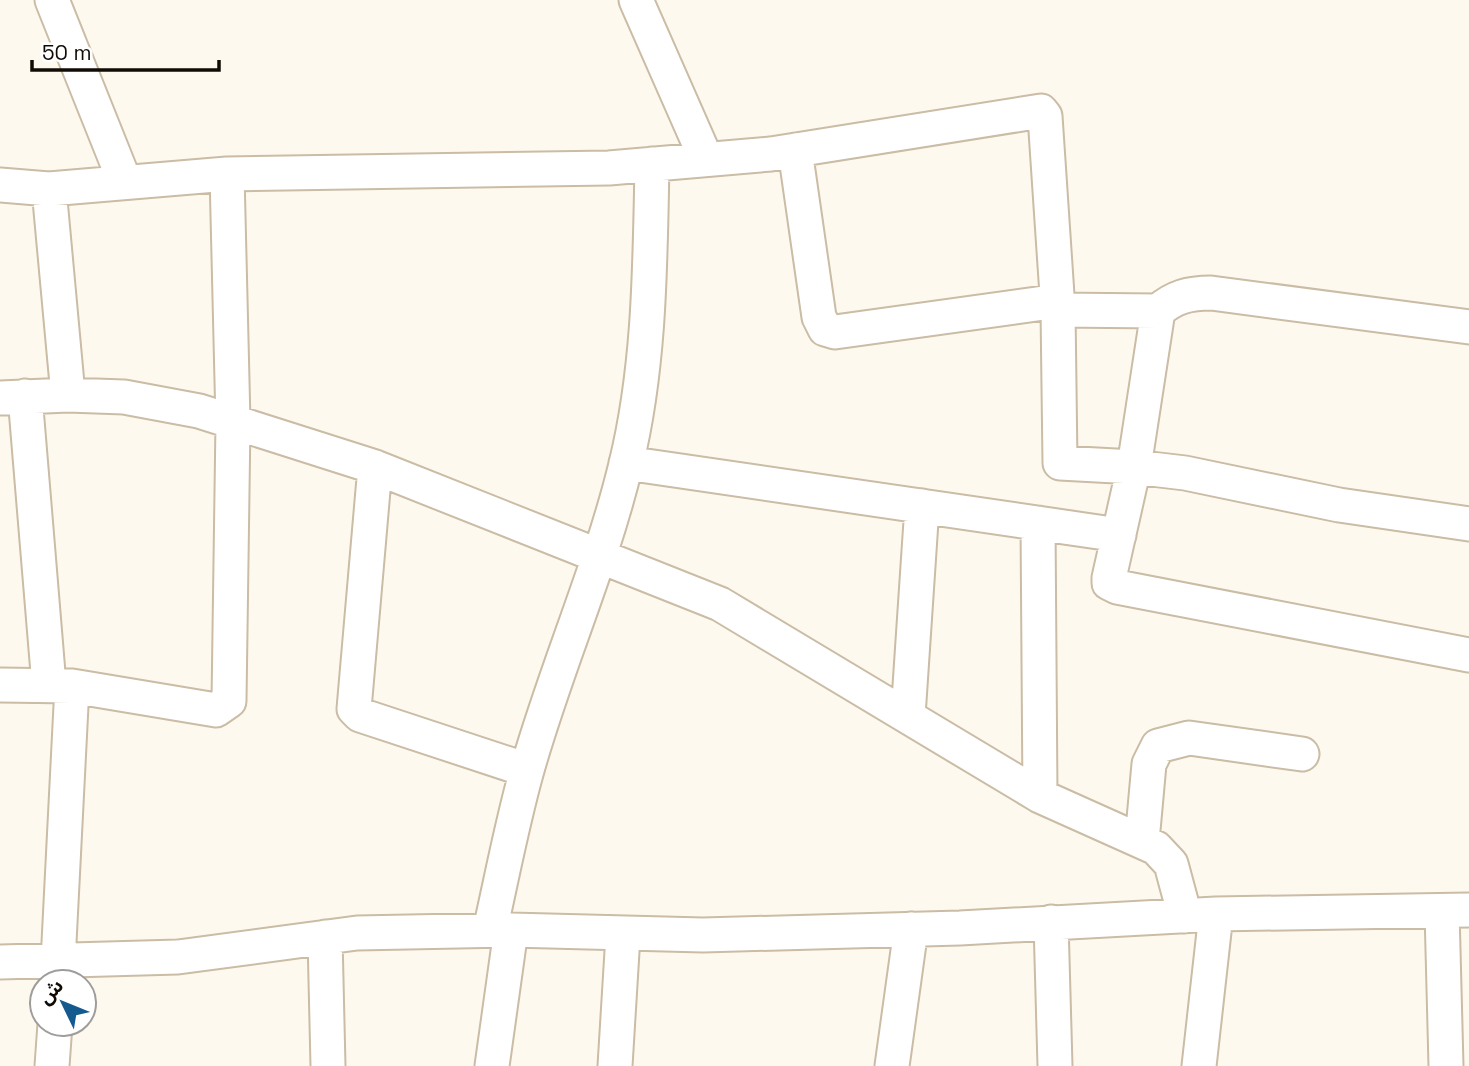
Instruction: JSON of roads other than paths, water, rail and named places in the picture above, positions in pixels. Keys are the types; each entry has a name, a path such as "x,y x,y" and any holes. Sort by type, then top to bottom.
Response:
{"street":[{"path":"52,0 124,180"},
{"path":"636,0 706,159"},
{"path":"0,185 49,189 124,180 228,174 595,168 652,164 795,150 1041,111 1045,116 1058,305 1060,463 1134,467 1221,480 1339,505 1469,524"},
{"path":"795,150 819,317 825,329 835,332 1058,305 1158,311 1182,296 1211,293 1469,327"},
{"path":"492,1066 500,930 527,770 600,556 626,463 639,393 645,327 652,164"},
{"path":"0,685 61,686 216,709 227,705 230,696 233,422 228,174"},
{"path":"49,189 68,394"},
{"path":"1158,311 1134,467 1109,578 1112,585 1469,656"},
{"path":"57,968 61,686 6,397 68,394 137,399 199,411 375,467 720,604 1040,796 1156,848 1171,864 1201,915 1199,1066"},
{"path":"626,463 1119,535"},
{"path":"375,467 354,709 360,715 527,770"},
{"path":"908,716 922,506"},
{"path":"1038,523 1040,796"},
{"path":"1142,841 1149,764 1158,746 1189,738 1303,754"},
{"path":"89,968 326,937 500,930 623,935 911,929 1201,915 1456,911 1446,1066"},
{"path":"1051,922 1055,1066"},
{"path":"892,1066 911,929"},
{"path":"615,1066 623,935"},
{"path":"326,937 328,1066"},
{"path":"0,962 34,968"},
{"path":"52,1066 54,1038"}]}
